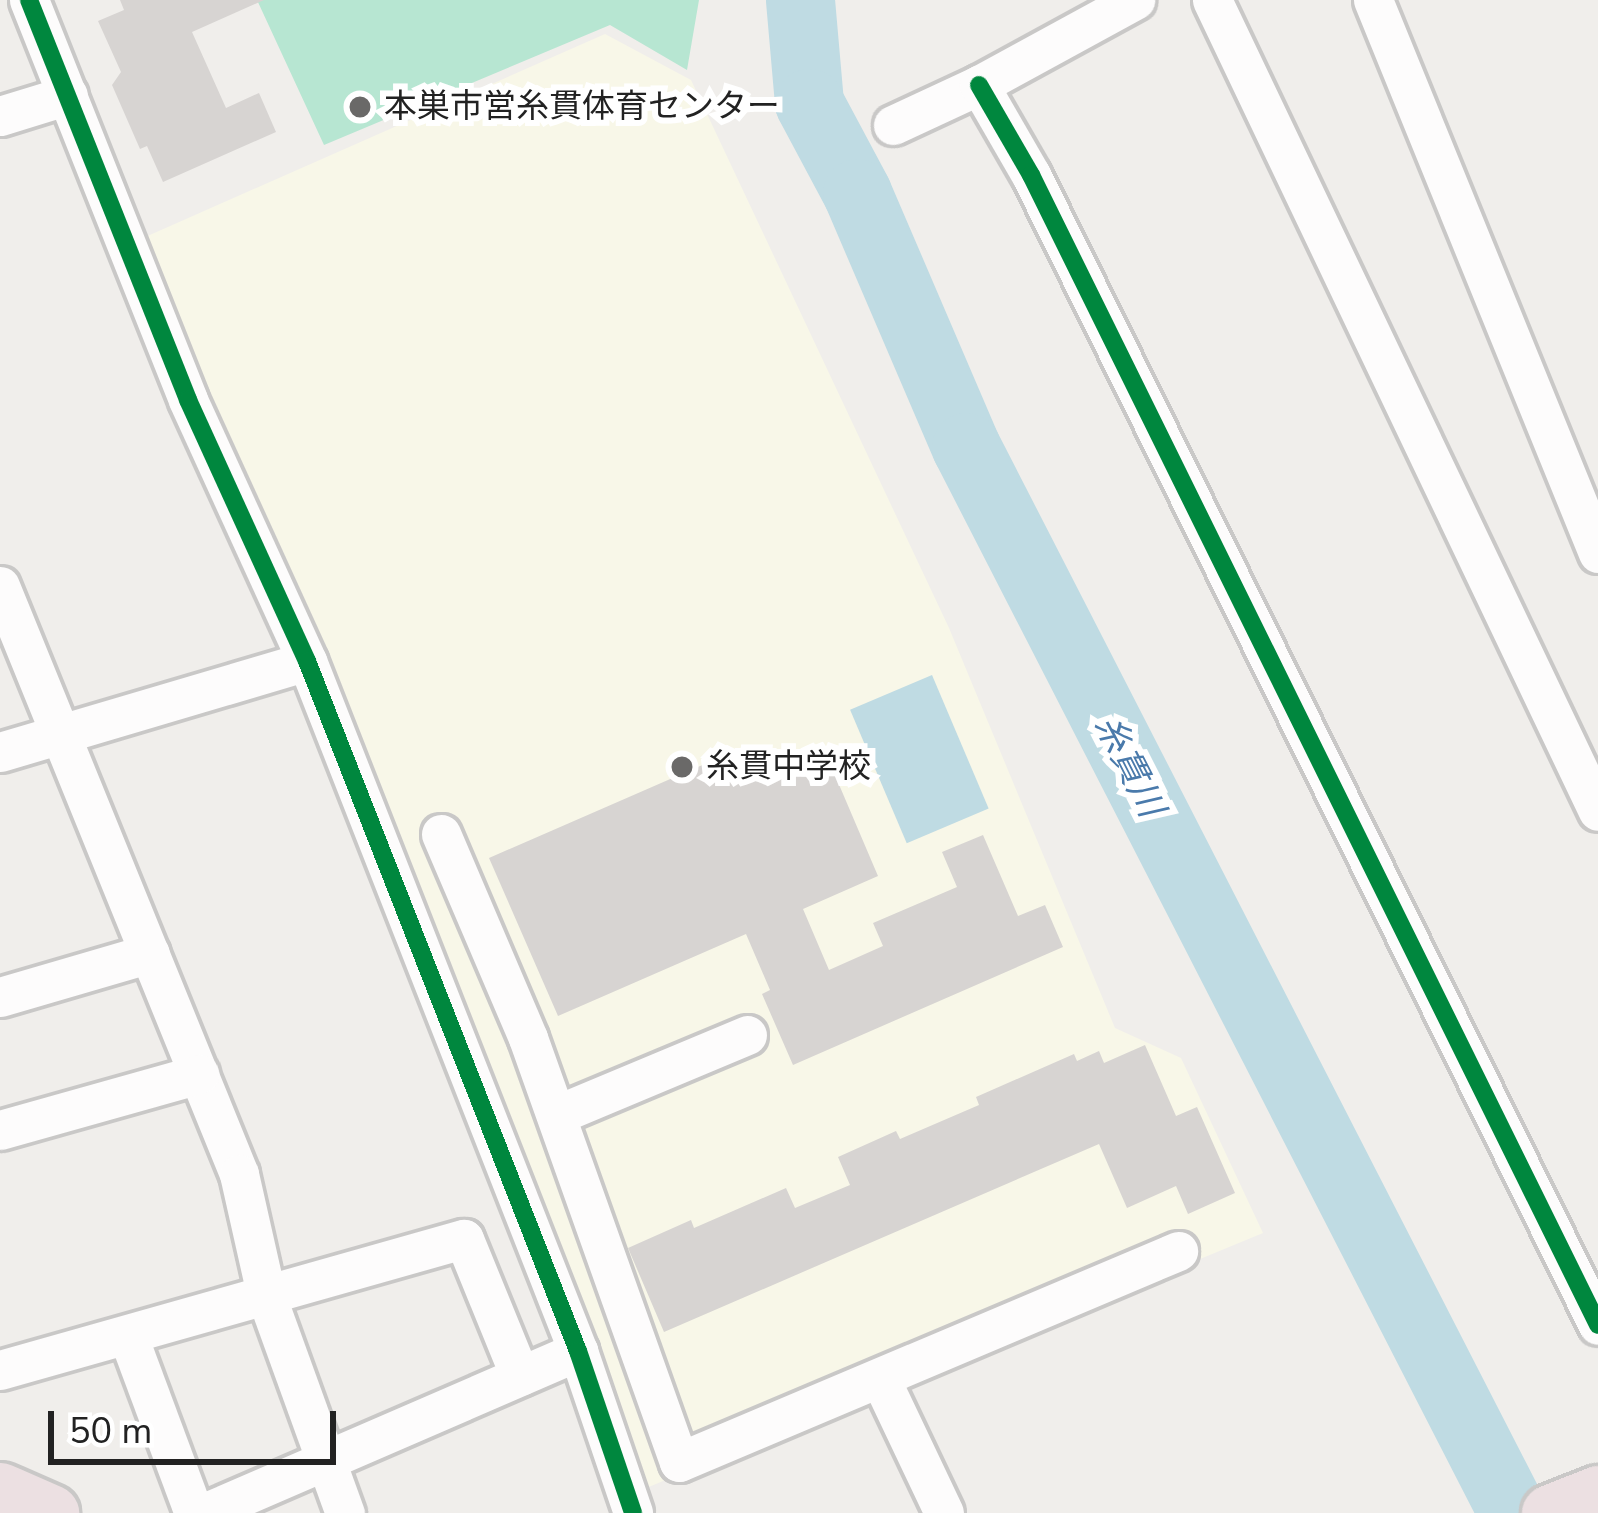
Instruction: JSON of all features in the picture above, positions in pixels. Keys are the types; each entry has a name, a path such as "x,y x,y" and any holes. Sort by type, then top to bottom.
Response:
{"highway":[{"path":"0,1491 50,1513"}],"street":[{"path":"29,0 188,400 307,661 578,1351 629,1512"},
{"path":"893,125 980,86 1135,0"},
{"path":"1212,0 1598,811"},
{"path":"1372,0 1598,554"},
{"path":"980,86 1031,175 1598,1325"},
{"path":"0,116 68,95"},
{"path":"0,586 239,1174 267,1298 345,1513"},
{"path":"0,752 307,661"},
{"path":"441,834 556,1115 680,1462 1178,1251"},
{"path":"0,997 150,952"},
{"path":"556,1115 747,1035"},
{"path":"0,1130 199,1074"},
{"path":"0,1370 464,1239 520,1376"},
{"path":"128,1336 194,1513"},
{"path":"204,1513 327,1464 578,1351"},
{"path":"880,1378 944,1513"}],"shaded area":[{"name":"糸貫中学校","path":"605,34 691,80 949,628 1115,1028 1181,1058 1263,1233 639,1491 134,242"}],"green space":[{"name":"本巣市営糸貫体育センター","path":"257,0 699,0 687,70 610,25 324,145"}],"water":[{"path":"932,675 989,808 907,843 850,710"}],"building":[{"path":"120,0 264,0 192,32 226,108 259,93 276,132 163,182 147,146 140,149 112,85 121,72 98,21 124,10"},
{"path":"746,746 758,774 823,747 878,876 803,909 829,970 883,946 873,923 957,887 942,852 983,835 1018,916 1045,905 1063,947 793,1065 762,994 770,990 746,934 558,1016 489,858"},
{"path":"1145,1045 1176,1116 1197,1107 1235,1193 1188,1214 1176,1186 1127,1208 1099,1144 664,1332 628,1248 691,1220 694,1228 786,1188 795,1208 850,1185 838,1157 896,1131 900,1139 979,1105 976,1097 1074,1054 1077,1061 1099,1051 1104,1063"}],"waterway":[{"name":"糸貫川","path":"800,0 809,103 857,193 966,447 1513,1513"}],"cycle path":[{"path":"29,0 188,400 307,661 578,1351 633,1513"},
{"path":"979,85 1031,175 1598,1325"}],"place":[{"name":"本巣市営糸貫体育センター","path":"360,107"},
{"name":"糸貫中学校","path":"682,767"}]}
